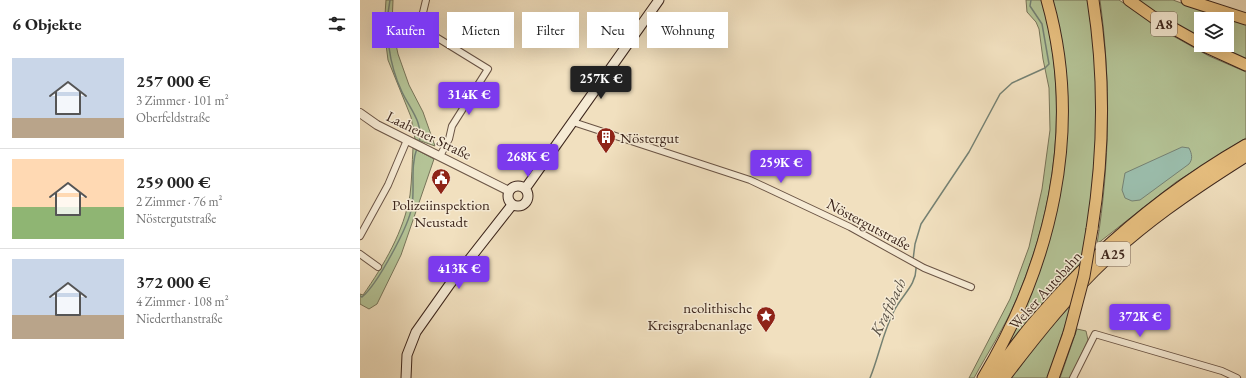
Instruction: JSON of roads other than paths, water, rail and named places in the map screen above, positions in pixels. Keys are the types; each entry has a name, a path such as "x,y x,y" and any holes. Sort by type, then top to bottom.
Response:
{"highway":[{"path":"983,378 1014,320 1029,288 1047,232 1057,188 1062,140 1062,90 1058,52 1048,0"},
{"path":"1053,378 1068,333 1084,276 1092,229 1099,171 1102,114 1100,65 1093,0"},
{"name":"A8","path":"1129,0 1153,17 1194,40"},
{"name":"A8","path":"1187,0 1246,19"},
{"name":"A8","path":"1217,52 1246,65"},
{"name":"Welser Autobahn","path":"992,378 1035,320 1065,287 1114,239 1176,190 1246,145"},
{"name":"Welser Autobahn","path":"1004,378 1047,323 1105,261 1145,226 1179,200 1246,156"}],"main road":[{"path":"524,189 659,0"},
{"path":"516,186 524,189 528,197 527,201 520,206 512,205 508,199 509,191 516,186"},
{"path":"406,378 407,355 416,332 512,205"}],"street":[{"path":"426,0 421,21 423,29 488,69 452,126 449,139 440,156"},
{"name":"Laahener Straße","path":"360,113 377,125 509,191"},
{"name":"Nöstergutstraße","path":"573,122 750,180 850,228 924,268 971,287"},
{"path":"360,236 388,185 406,140"},
{"path":"360,254 378,267"},
{"path":"1073,378 1095,334 1222,372 1237,378"}],"waterway":[{"path":"390,0 388,11 388,35 391,59 402,92 418,123 420,129 419,143"},
{"path":"913,260 915,244 921,224 969,152 1000,94 1012,83 1045,68 1049,64 1042,24 1030,6 1031,0"},
{"path":"360,296 362,297 376,281 392,254 410,215 413,199 413,170 417,148"},
{"name":"Kraftbach","path":"870,378 890,319 911,285 916,273 916,267"}],"place":[{"name":"Nöstergut","path":"606,154"},
{"name":"Polizeiinspektion Neustadt","path":"441,195"},
{"name":"neolithische Kreisgrabenanlage","path":"766,333"}]}
